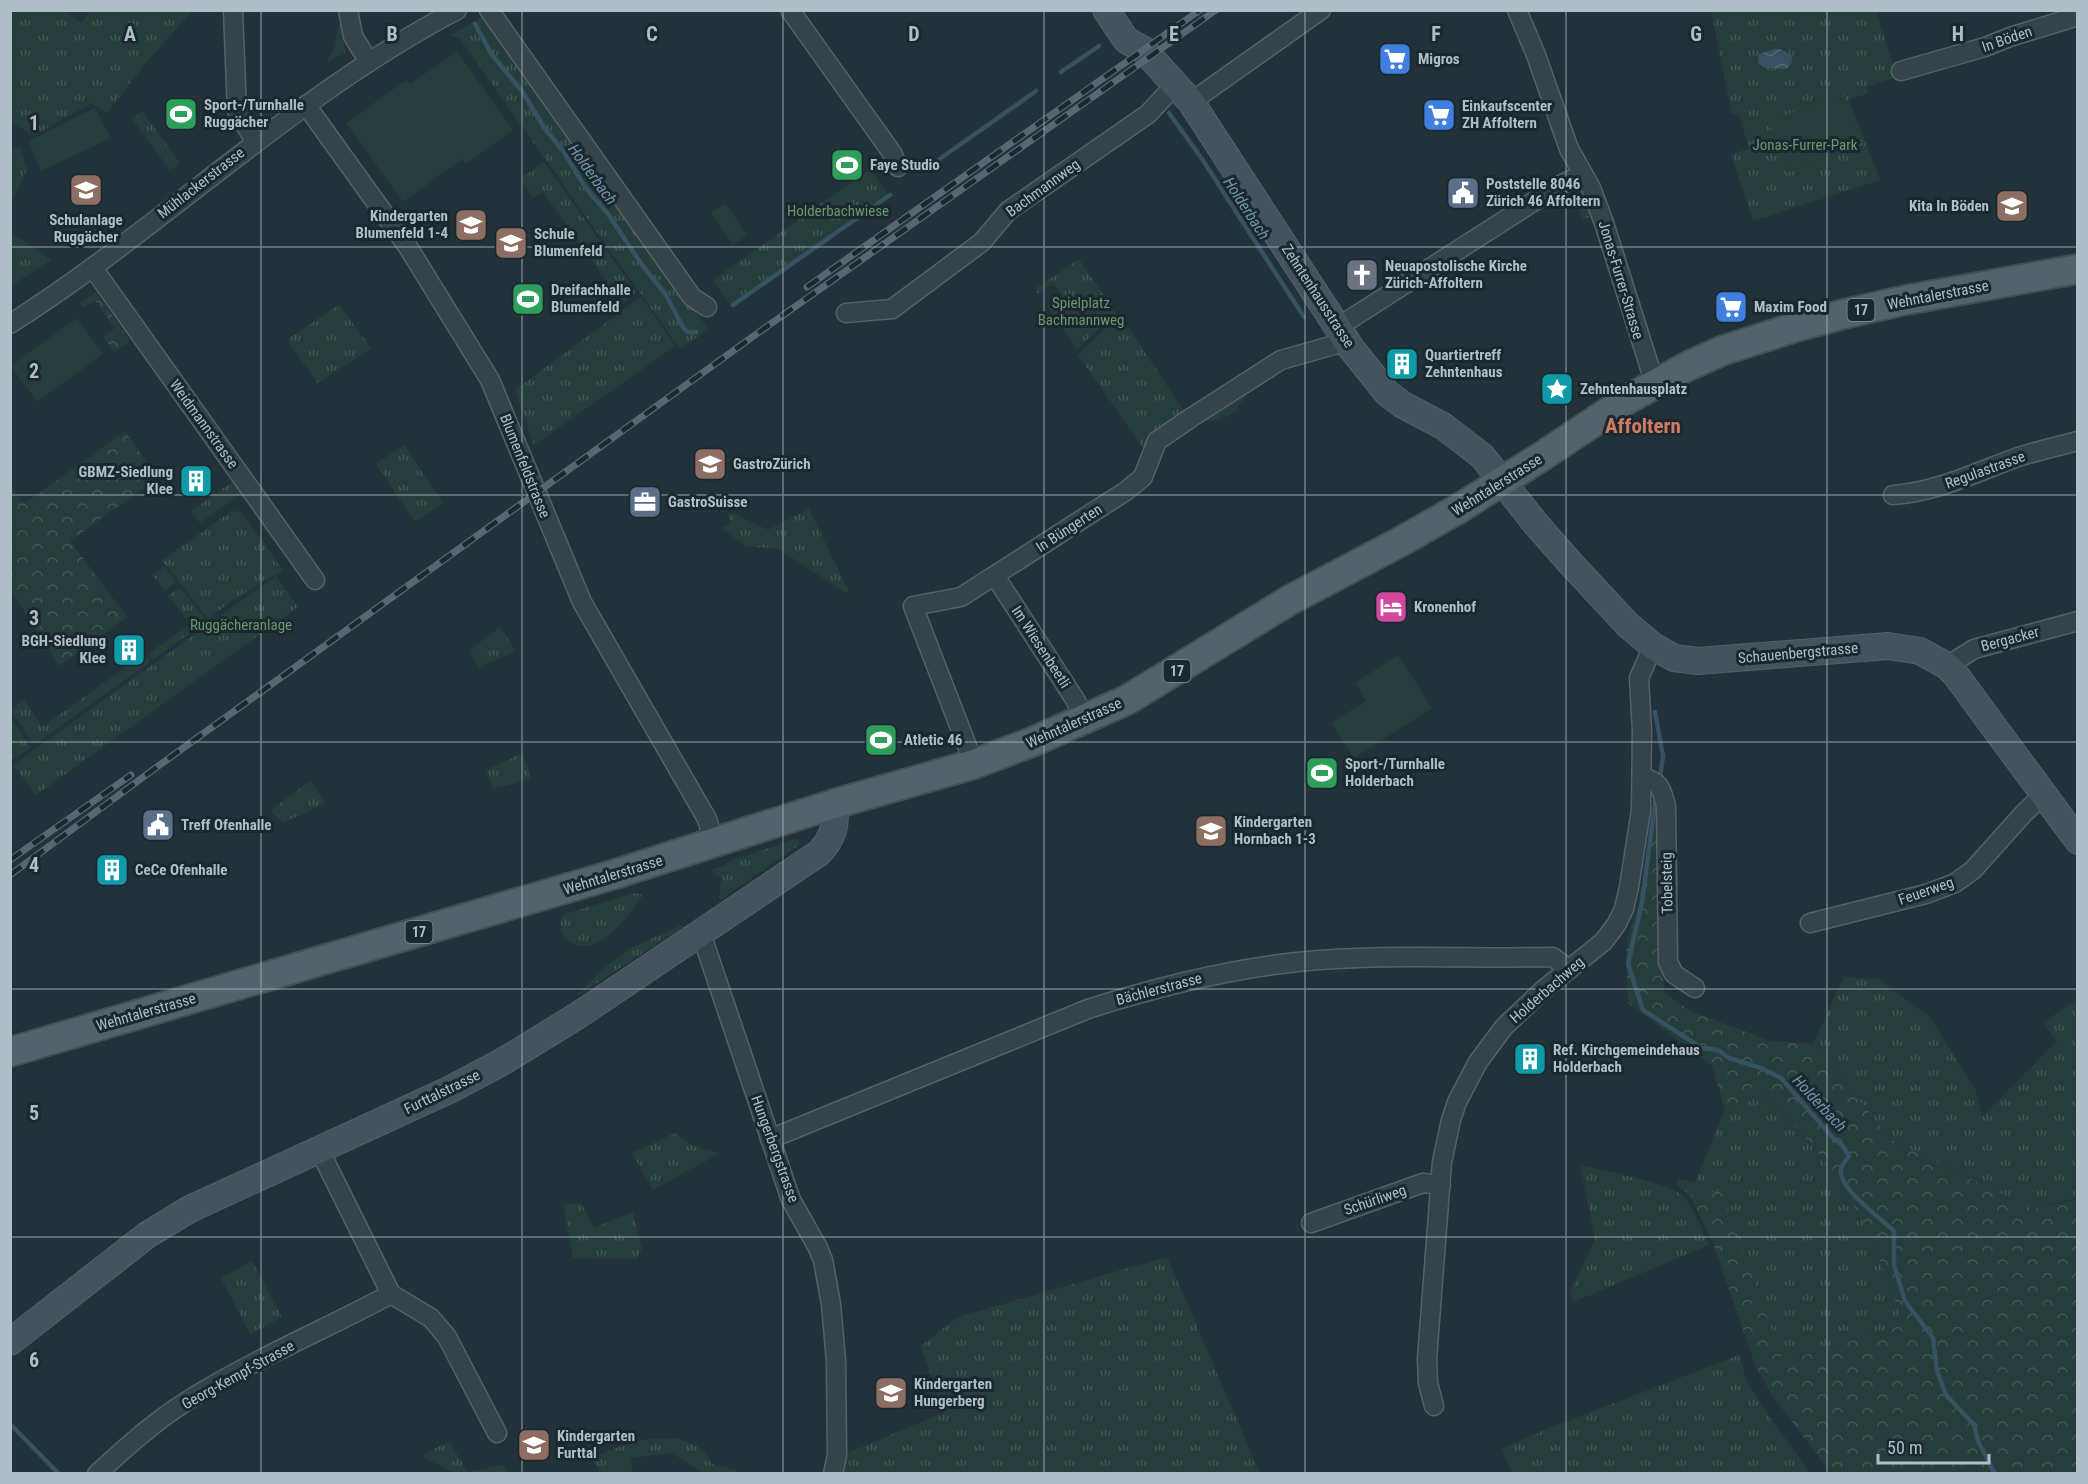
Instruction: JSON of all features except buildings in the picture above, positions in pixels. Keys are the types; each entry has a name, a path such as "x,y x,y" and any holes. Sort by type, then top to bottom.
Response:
{"main road":[{"name":"Wehntalerstrasse","path":"10,1052 601,879 834,804 974,764 1051,735 1127,700 1290,600 1400,542 1503,481 1654,384 1724,350 1838,315 1906,300 2078,269"}],"street":[{"path":"233,10 237,111 255,141"},
{"path":"348,10 353,36 369,62"},
{"name":"Mühlackerstrasse","path":"10,324 93,268 255,141 306,105 398,43 458,10"},
{"path":"489,10 692,297 707,307"},
{"path":"790,10 892,153 898,167"},
{"name":"Zehntenhausstrasse","path":"1106,10 1126,40 1143,50 1183,93 1375,379 1403,405 1443,426 1461,439 1482,456 1503,481"},
{"name":"Zehntenhausstrasse","path":"1124,10 1138,31 1143,50"},
{"name":"Bachmannweg","path":"846,313 892,309 982,242 1008,211 1148,114 1321,10"},
{"name":"Jonas-Furrer-Strasse","path":"1517,10 1536,55 1569,149 1583,174 1604,223 1654,384"},
{"name":"In Böden","path":"1901,71 1985,47 2078,16"},
{"name":"Blumenfeldstrasse","path":"306,105 408,247 490,380 582,602 706,819 714,843"},
{"path":"1342,332 1558,186 1583,174"},
{"name":"Weidmannstrasse","path":"93,268 315,580"},
{"name":"In Büngerten","path":"974,764 913,606 961,597 995,576 1126,491 1143,477 1157,441 1281,360 1334,345 1342,332"},
{"name":"Regulastrasse","path":"1893,495 1941,487 2021,456 2078,441"},
{"name":"Schauenbergstrasse","path":"1503,481 1536,524 1628,625 1653,646 1674,658 1698,661 1888,646 1920,651 1947,666 1966,687 2077,838"},
{"name":"Im Wiesenbeetli","path":"995,576 1076,701 1084,720"},
{"name":"Bergacker","path":"1947,666 1974,649 2078,621"},
{"name":"Holderbachweg","path":"1434,1406 1428,1383 1427,1359 1442,1162 1450,1120 1465,1084 1490,1044 1524,1007 1603,942 1616,925 1624,909 1641,810 1642,731 1639,678 1653,646"},
{"name":"Tobelsteig","path":"1642,777 1657,782 1666,806 1668,962 1674,974 1695,988"},
{"name":"Feuerweg","path":"1810,923 1926,894 1955,884 1973,870 2044,794"},
{"name":"Furttalstrasse","path":"10,1342 147,1235 190,1209 449,1090 502,1062 577,1016 819,853 828,843 834,831 836,822 834,804"},
{"name":"Hungerbergstrasse","path":"699,935 705,945 791,1200 817,1246 827,1282 836,1360 837,1455 833,1473"},
{"name":"Bächlerstrasse","path":"770,1140 1088,1009 1219,973 1299,962 1356,958 1553,957 1569,970"},
{"path":"319,1149 391,1294 431,1318 447,1337 497,1433"},
{"name":"Schürliweg","path":"1311,1223 1423,1184 1441,1185"},
{"name":"Georg-Kempf-Strasse","path":"98,1473 130,1443 188,1401 236,1373 391,1294"}],"green space":[{"path":"10,11 66,11 81,23 90,11 192,11 145,64 107,113 91,103 33,136 11,121"},
{"name":"Jonas-Furrer-Park","path":"1711,11 1876,11 1897,77 1866,87 1868,93 1849,100 1880,180 1753,221 1731,154 1749,149 1739,113 1732,114","holes":["1774,49 1780,69 1766,68 1758,63 1759,54"]},
{"path":"485,15 708,329 680,349 460,39 451,35"},
{"path":"339,22 345,53 326,63 335,47"},
{"path":"457,51 513,130 466,164 462,159 403,202 346,123 406,80 410,84"},
{"path":"1843,94 1862,143 1788,172 1769,122"},
{"path":"95,108 111,138 41,171 29,141"},
{"path":"142,111 180,163 170,170 132,119"},
{"path":"20,147 27,169 11,205 11,151"},
{"path":"544,162 636,292 622,303 543,192 533,198 520,179"},
{"name":"Holderbachwiese","path":"870,169 888,195 731,306 713,280"},
{"path":"1586,202 1592,216 1582,220 1579,209"},
{"path":"725,203 747,235 733,245 711,213"},
{"path":"11,232 51,260 11,286"},
{"name":"Spielplatz Bachmannweg","path":"1079,259 1116,314 1077,349 1048,306 1062,296 1053,283 1038,294 1035,289"},
{"path":"96,292 130,341 114,352 104,337 115,328 95,300 84,308 80,303"},
{"path":"641,297 675,346 534,445 515,390"},
{"path":"339,305 371,348 318,383 289,344 288,339"},
{"path":"76,318 103,354 37,402 11,366"},
{"path":"1116,323 1128,327 1187,416 1148,455 1078,355 1102,332"},
{"path":"1249,389 1242,404 1240,403 1237,407 1239,409 1226,418 1225,415 1220,417 1221,420 1202,419"},
{"path":"125,431 158,478 70,541 127,617 59,666 11,590 11,486 24,504"},
{"path":"404,445 443,503 415,522 376,464"},
{"path":"234,481 242,493 200,523 191,511"},
{"path":"809,509 849,592 846,593 777,548 747,547 721,528 732,523 728,515 733,513 768,530"},
{"path":"232,511 241,512 283,570 233,600 208,619 162,560"},
{"path":"164,566 176,582 165,591 152,575"},
{"name":"Ruggächeranlage","path":"276,576 298,607 36,795 13,765"},
{"path":"180,587 207,621 152,660 148,654 191,624 168,596"},
{"path":"500,627 516,651 478,667 470,650"},
{"path":"144,654 150,662 34,745 11,710 24,699 42,727"},
{"path":"1398,655 1432,708 1354,758 1331,723 1366,701 1355,683"},
{"path":"11,717 30,748 10,761"},
{"path":"523,753 531,779 493,789 486,770"},
{"path":"311,780 325,803 283,823 270,811"},
{"path":"1654,801 1657,801 1664,992 1688,1010 1770,1041 1813,1044 1892,1140 2032,1209 2077,1200 2077,1473 1831,1473 1774,1398 1756,1367 1712,1241 1690,1196 1722,1191 1783,1362 1904,1324 1865,1225 1840,1184 1809,1141 1776,1106 1761,1094 1725,1109 1712,1066 1628,1003 1626,953 1644,878"},
{"path":"796,839 799,845 722,899 719,898 721,878 710,870"},
{"path":"635,893 643,895 621,923 601,941 579,946 569,941 562,933 562,915"},
{"path":"682,925 683,927 577,996 607,966 629,949"},
{"path":"1844,977 1878,979 1929,1016 1976,1091 1982,1117 2057,1041 2043,1023 2077,999 2077,1198 2032,1209 1892,1140 1813,1044"},
{"path":"1761,1094 1809,1142 1840,1184 1865,1225 1904,1324 1783,1362 1722,1192 1690,1196 1676,1184 1678,1179 1695,1183 1725,1109"},
{"path":"675,1133 693,1146 718,1154 653,1190 632,1153"},
{"path":"1580,1165 1646,1180 1679,1193 1692,1210 1709,1245 1573,1302 1570,1292 1595,1240"},
{"path":"581,1203 594,1228 633,1212 642,1248 637,1259 573,1258 563,1204"},
{"path":"1167,1257 1260,1473 839,1474 845,1454 943,1413 921,1346 958,1317"},
{"path":"252,1261 282,1317 250,1334 221,1278"},
{"path":"1739,1355 1747,1382 1808,1470 1805,1473 1512,1473 1502,1449 1547,1429"},
{"path":"678,1438 702,1449 712,1464 740,1473 703,1473 672,1453 631,1458 632,1473 600,1473 591,1458 637,1440"},
{"path":"449,1441 468,1472 503,1465 508,1473 454,1473 421,1456"}],"water":[{"path":"1780,49 1792,56 1792,62 1787,69 1766,68 1758,63 1759,54"}],"waterway":[{"name":"Holderbach","path":"475,24 492,55 522,91 585,187 608,214 642,265 666,295 684,329 688,332 696,332"},
{"name":"Holderbach","path":"1061,72 1099,46"},
{"name":"Holderbach","path":"927,168 1036,91"},
{"name":"Holderbach","path":"1169,113 1202,159 1304,317"},
{"name":"Holderbach","path":"733,305 890,195"},
{"name":"Holderbach","path":"1655,712 1663,756 1660,777"},
{"name":"Holderbach","path":"1656,795 1642,902 1628,964 1643,1010 1702,1048 1718,1050 1729,1058 1761,1068 1781,1078 1834,1139 1842,1145 1849,1156 1841,1169 1844,1181 1855,1197 1894,1231 1894,1265 1905,1301 1933,1338 1937,1371 1946,1395 1974,1425 1978,1441 1995,1474"},
{"path":"10,1424 59,1474"}],"railway":[{"path":"807,287 1200,10"},
{"path":"10,875 762,330 1216,10"},
{"path":"10,860 131,775"}],"place":[{"name":"Migros","path":"1395,59"},
{"name":"Sport-/Turnhalle Ruggächer","path":"181,114"},
{"name":"Einkaufscenter ZH Affoltern","path":"1439,115"},
{"name":"Faye Studio","path":"847,165"},
{"name":"Schulanlage Ruggächer","path":"86,190"},
{"name":"Poststelle 8046 Zürich 46 Affoltern","path":"1463,193"},
{"name":"Kita In Böden","path":"2012,206"},
{"name":"Kindergarten Blumenfeld 1-4","path":"471,225"},
{"name":"Schule Blumenfeld","path":"511,243"},
{"name":"Neuapostolische Kirche Zürich-Affoltern","path":"1362,275"},
{"name":"Dreifachhalle Blumenfeld","path":"528,299"},
{"name":"Maxim Food","path":"1731,307"},
{"name":"Quartiertreff Zehntenhaus","path":"1402,364"},
{"name":"Zehntenhausplatz","path":"1557,389"},
{"name":"GastroZürich","path":"710,464"},
{"name":"GBMZ-Siedlung Klee","path":"196,481"},
{"name":"GastroSuisse","path":"645,502"},
{"name":"Kronenhof","path":"1391,607"},
{"name":"BGH-Siedlung Klee","path":"129,650"},
{"name":"Atletic 46","path":"881,740"},
{"name":"Sport-/Turnhalle Holderbach","path":"1322,773"},
{"name":"Treff Ofenhalle","path":"158,825"},
{"name":"Kindergarten Hornbach 1-3","path":"1211,831"},
{"name":"CeCe Ofenhalle","path":"112,870"},
{"name":"Ref. Kirchgemeindehaus Holderbach","path":"1530,1059"},
{"name":"Kindergarten Hungerberg","path":"891,1393"},
{"name":"Kindergarten Furttal","path":"534,1445"}],"district":[{"name":"Affoltern","path":"1643,426"}]}
